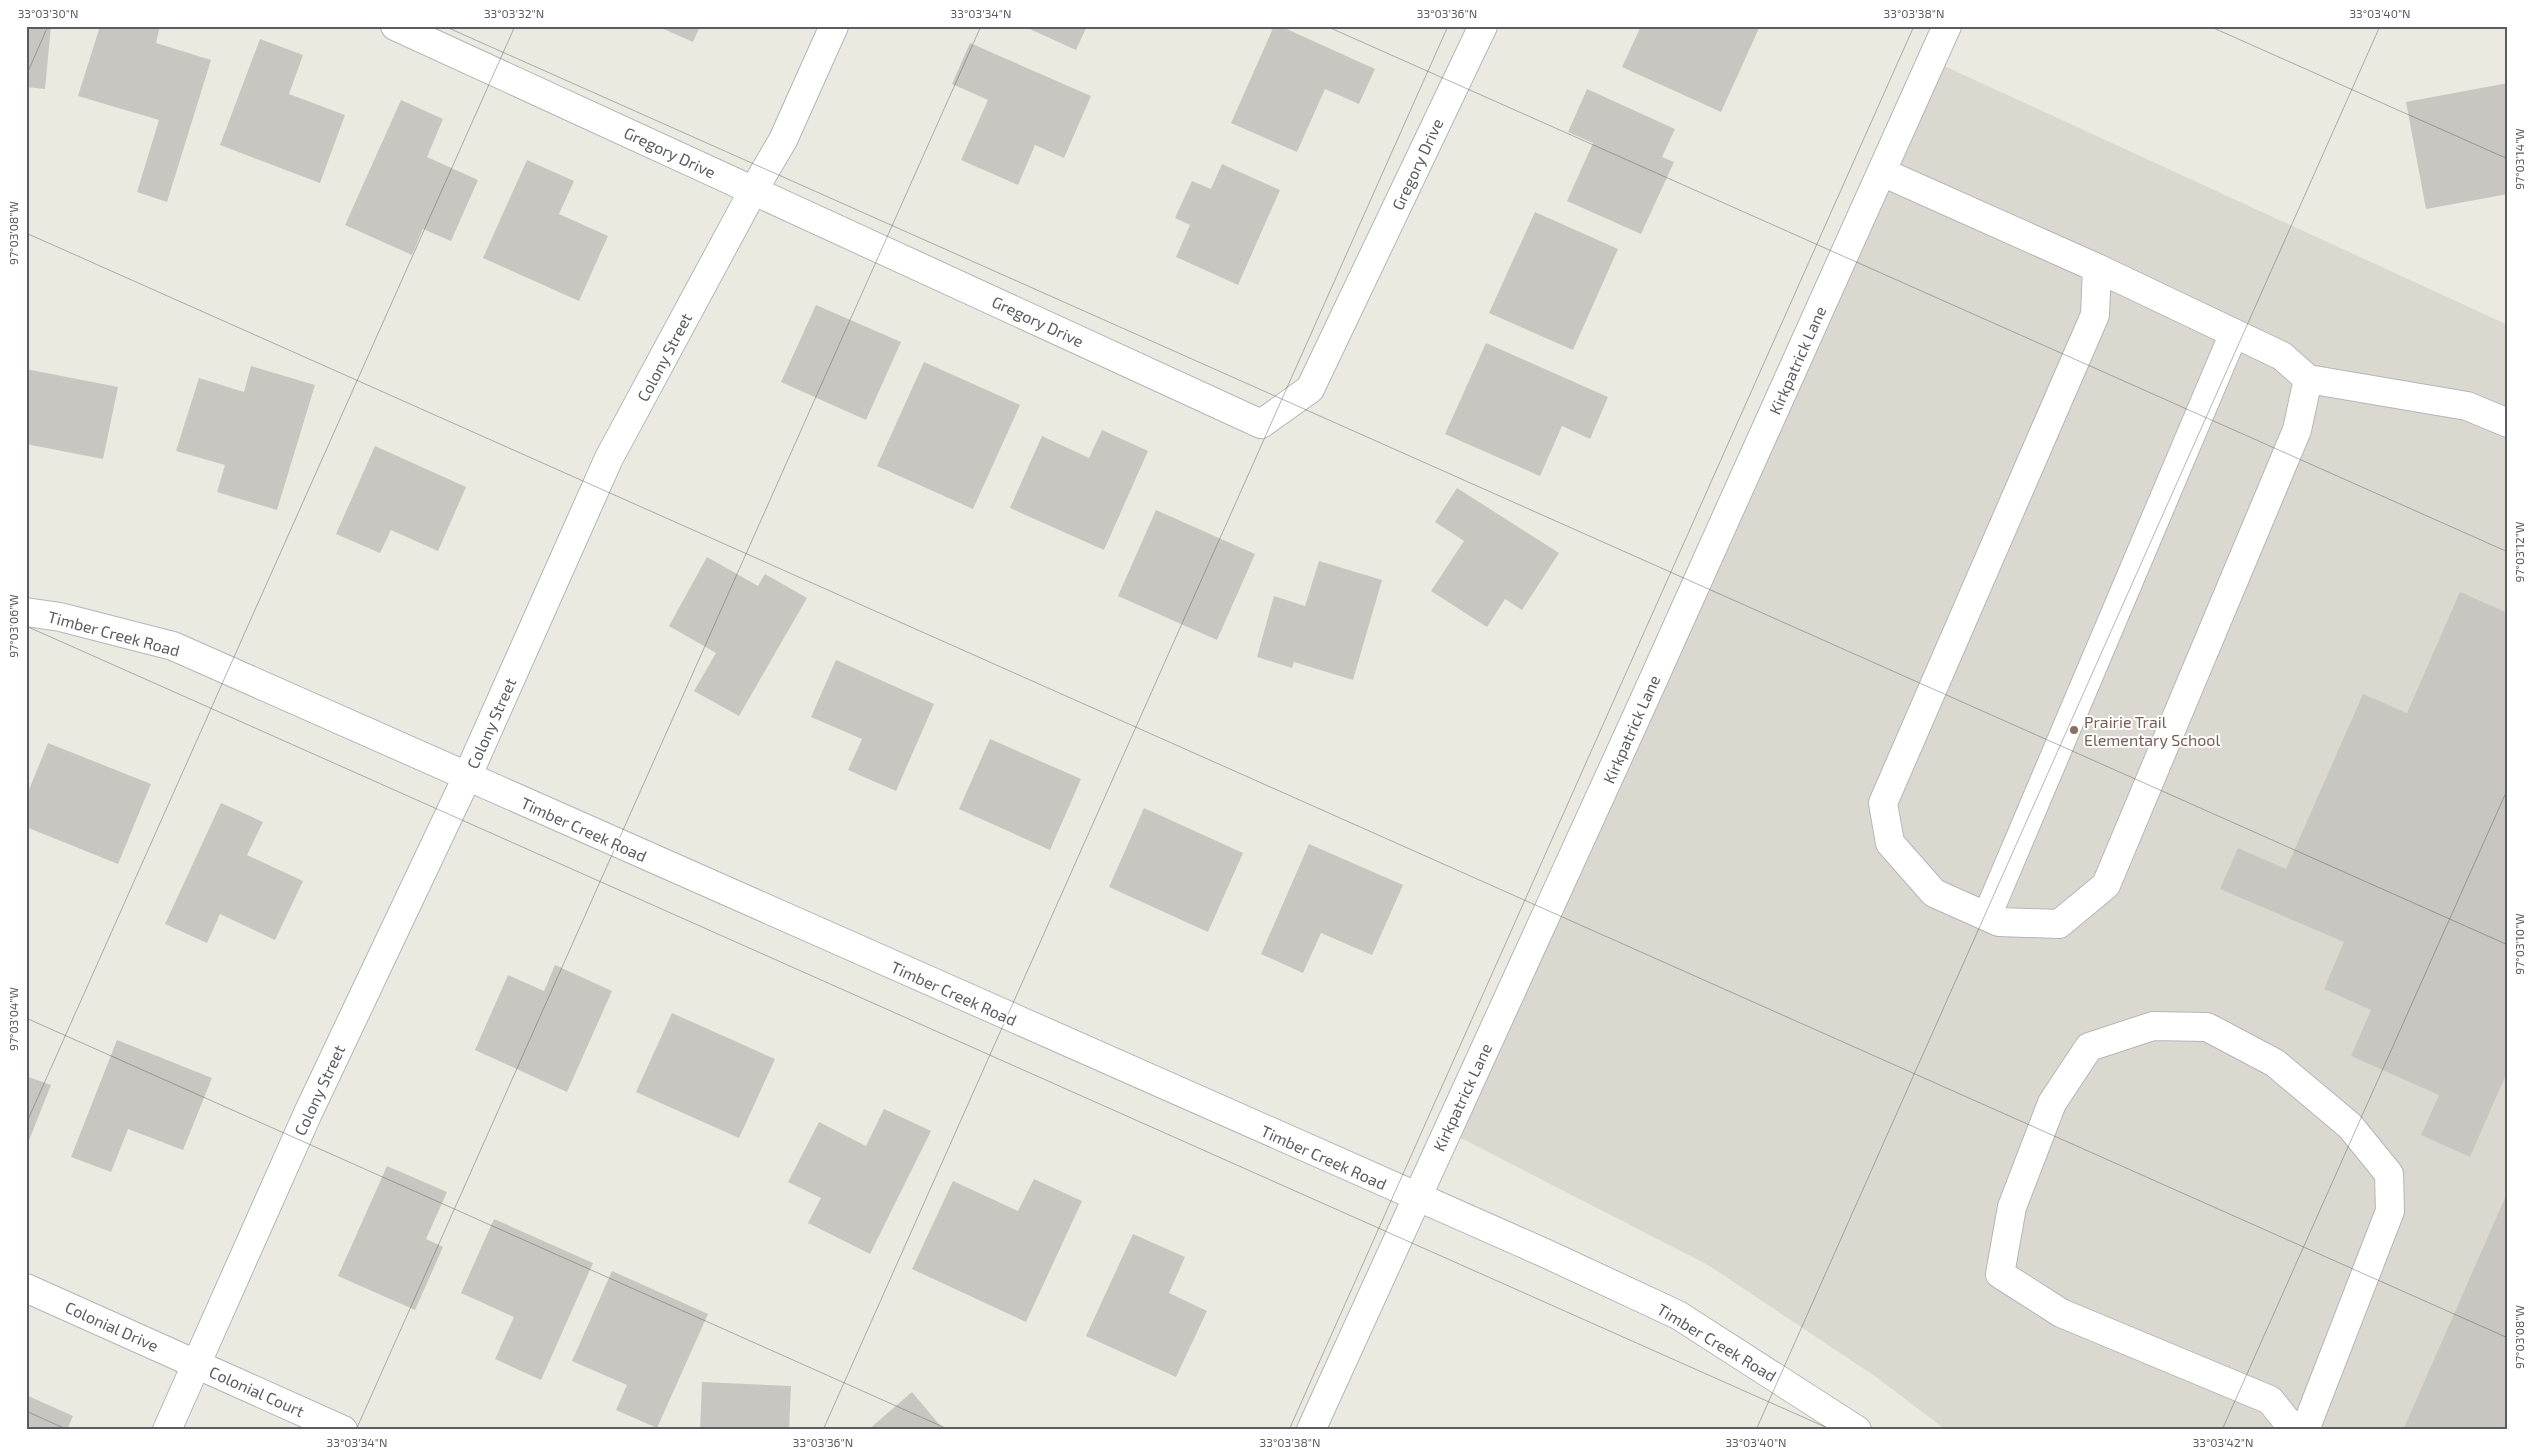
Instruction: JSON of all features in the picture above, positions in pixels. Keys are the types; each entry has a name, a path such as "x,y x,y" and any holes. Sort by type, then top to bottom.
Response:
{"street":[{"name":"Gregory Drive","path":"396,26 1261,424 1310,389 1483,26"},
{"name":"Colony Street","path":"167,1430 308,1113 467,777 609,458 753,190 783,140 834,26"},
{"name":"Kirkpatrick Lane","path":"1311,1430 1947,26"},
{"path":"1882,172 2097,268 2282,356 2308,379 2468,406 2508,423"},
{"path":"2097,268 2095,315 1883,803 1890,843 1934,893 1999,922 2059,924 2106,885 2297,430 2308,379"},
{"path":"1987,916 2234,333"},
{"name":"Timber Creek Road","path":"26,612 60,617 173,646 1547,1254 1678,1316 1857,1430"},
{"path":"2294,1430 2270,1400 2061,1314 2000,1274 2012,1207 2049,1112 2089,1047 2153,1026 2207,1026 2275,1063 2350,1126 2389,1174 2390,1211 2305,1430"},
{"name":"Colonial Drive","path":"26,1288 197,1364"},
{"name":"Colonial Court","path":"197,1364 343,1430"}],"shaded area":[{"name":"Prairie Trail Elementary School","path":"1940,64 2508,325 2508,1430 1946,1430 1876,1377 1708,1265 1457,1136"}],"building":[{"path":"26,26 51,26 45,89 26,87"},
{"path":"100,26 160,26 156,43 211,60 167,202 137,192 159,120 78,96"},
{"path":"657,26 700,26 693,42"},
{"path":"1023,26 1087,26 1076,50"},
{"path":"1274,26 1280,26 1375,69 1359,104 1325,89 1297,152 1231,123"},
{"path":"1641,26 1760,26 1721,112 1622,67"},
{"path":"260,39 303,55 289,94 345,115 320,183 220,145"},
{"path":"970,43 1091,96 1064,158 1035,145 1018,185 961,160 988,100 952,84"},
{"path":"2508,83 2508,194 2426,209 2406,102"},
{"path":"1587,89 1675,129 1662,157 1674,162 1641,234 1567,201 1593,143 1568,132"},
{"path":"401,100 443,119 427,157 478,180 451,241 423,229 412,255 345,225"},
{"path":"527,160 574,181 559,214 608,236 579,301 483,258"},
{"path":"1222,164 1280,190 1238,285 1176,257 1190,225 1175,218 1192,181 1211,189"},
{"path":"1535,212 1618,249 1573,350 1489,313"},
{"path":"816,305 901,342 866,420 781,382"},
{"path":"1486,343 1608,397 1590,439 1562,426 1540,476 1445,434"},
{"path":"924,362 1020,405 973,509 877,466"},
{"path":"251,366 315,385 277,510 217,492 225,465 176,451 199,378 244,392"},
{"path":"26,369 118,387 103,459 26,444"},
{"path":"1102,430 1148,451 1104,550 1010,508 1042,436 1089,458"},
{"path":"375,446 466,487 438,551 391,530 380,553 336,534"},
{"path":"1457,488 1559,553 1522,610 1505,599 1487,627 1431,591 1464,541 1435,522"},
{"path":"1156,510 1255,554 1217,640 1118,596"},
{"path":"707,557 758,586 765,574 807,598 739,716 694,691 716,653 669,626"},
{"path":"1319,561 1382,580 1353,680 1294,662 1292,668 1257,657 1274,596 1305,606"},
{"path":"2460,592 2508,613 2508,1070 2470,1157 2421,1135 2439,1095 2351,1056 2371,1010 2324,989 2344,942 2220,889 2238,848 2286,869 2363,694 2407,713"},
{"path":"836,660 934,704 896,791 848,770 862,739 811,717"},
{"path":"990,739 1081,779 1050,850 959,809"},
{"path":"48,743 151,784 118,864 26,827 26,797"},
{"path":"221,803 263,822 247,855 303,881 275,940 220,914 207,943 165,924"},
{"path":"1144,808 1243,853 1208,932 1109,887"},
{"path":"1309,844 1403,885 1372,955 1321,933 1303,973 1261,954"},
{"path":"555,965 612,991 567,1092 475,1050 508,975 544,991"},
{"path":"672,1013 775,1059 739,1138 636,1092"},
{"path":"117,1040 212,1078 183,1150 128,1129 111,1172 71,1157"},
{"path":"26,1076 51,1085 26,1148"},
{"path":"884,1109 931,1131 870,1254 808,1223 821,1198 788,1182 819,1122 866,1146"},
{"path":"387,1166 447,1192 426,1239 443,1247 415,1310 338,1276"},
{"path":"1034,1179 1082,1201 1026,1322 912,1269 953,1181 1018,1211"},
{"path":"2508,1191 2508,1430 2403,1430"},
{"path":"494,1219 593,1263 541,1380 495,1359 514,1317 461,1293"},
{"path":"1133,1234 1185,1257 1169,1293 1207,1311 1176,1377 1086,1336"},
{"path":"612,1271 708,1314 657,1428 616,1410 627,1385 572,1361"},
{"path":"702,1382 791,1386 789,1430 700,1430"},
{"path":"912,1392 944,1430 868,1430"},
{"path":"26,1395 73,1416 67,1430 26,1430"}],"place":[{"name":"Prairie Trail Elementary School","path":"2074,730"}]}
